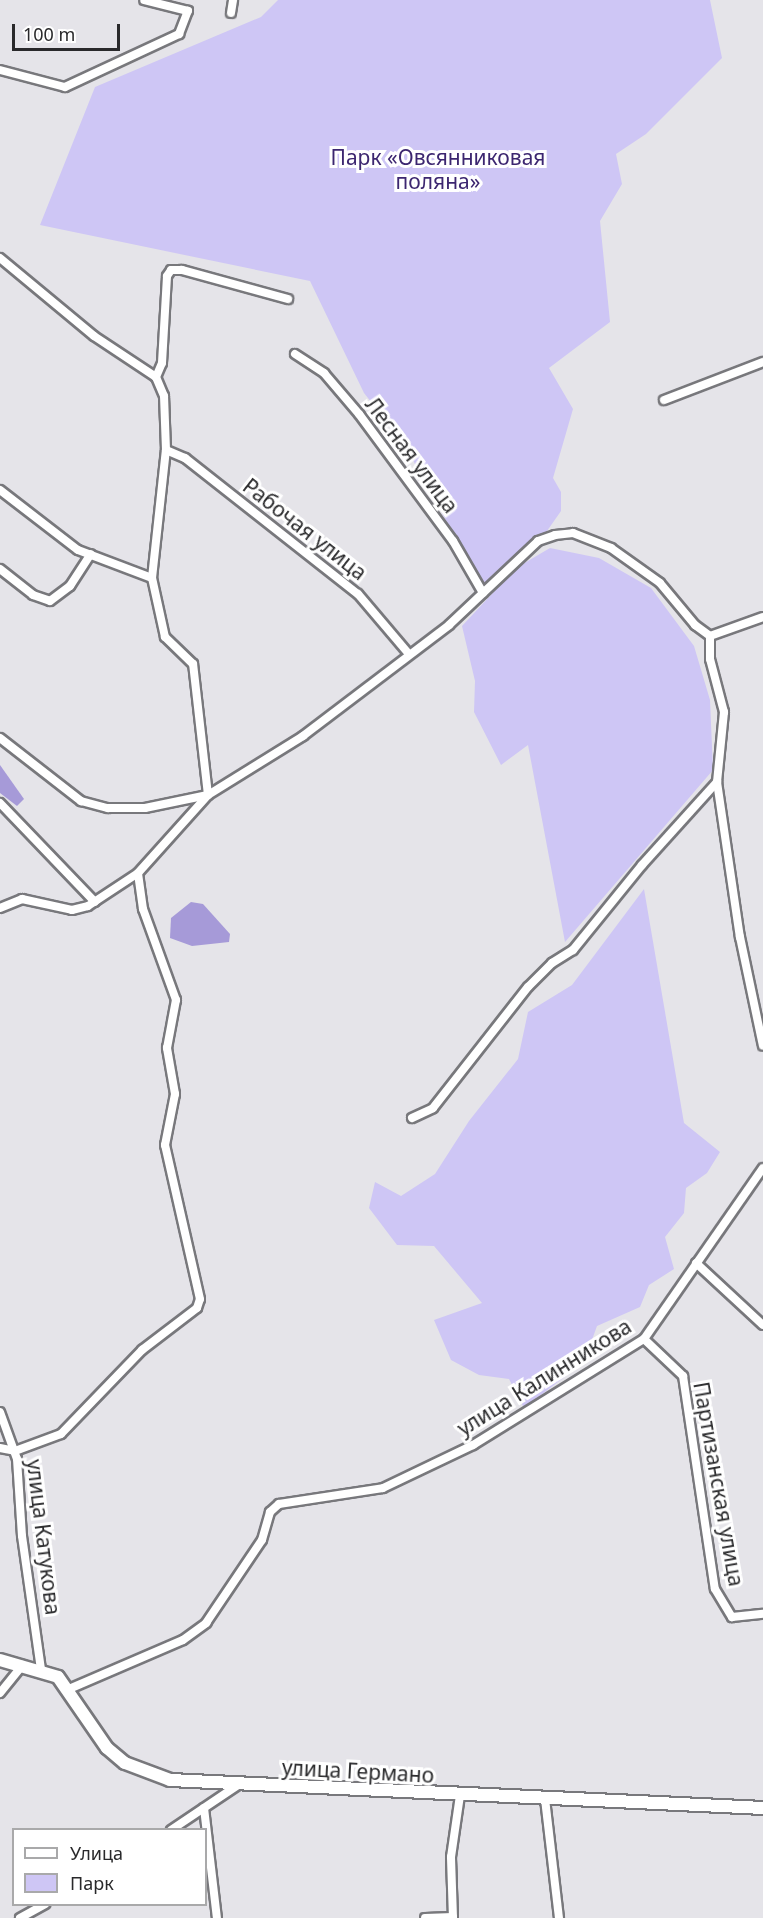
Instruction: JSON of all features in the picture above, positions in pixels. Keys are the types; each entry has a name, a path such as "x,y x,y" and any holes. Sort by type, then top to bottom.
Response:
{"main road":[{"name":"улица Германо","path":"0,1660 41,1669 58,1677 69,1689 107,1748 125,1763 170,1780 763,1808"}],"street":[{"path":"0,70 65,87 178,34 188,20 188,11 144,0"},
{"path":"231,14 233,0"},
{"path":"0,258 94,336 156,376 164,396 166,450 152,578 165,637 193,664 207,795"},
{"path":"156,376 162,363 167,276 171,270 182,270 288,299"},
{"name":"Лесная улица","path":"295,354 324,373 359,414 426,502 483,593"},
{"path":"664,400 763,362"},
{"name":"Рабочая улица","path":"166,450 185,458 358,594 408,653"},
{"path":"0,490 78,550 152,578"},
{"path":"0,908 22,899 72,910 95,902 138,873 207,795 303,736 408,653 444,628 538,541 573,533 611,548 650,575 710,636 710,659 724,712 717,782 740,937 763,1046"},
{"path":"0,568 33,595 50,602 69,586 91,554"},
{"path":"710,636 763,617"},
{"path":"0,738 81,801 108,808 144,808 207,795"},
{"path":"412,1118 432,1108 528,987 552,963 573,950 642,866 717,782"},
{"path":"0,803 95,902"},
{"path":"0,1448 15,1451 61,1434 142,1350 197,1308 200,1299 165,1145 175,1094 167,1048 176,1000 174,986 143,909 138,873"},
{"name":"улица Калинникова","path":"69,1689 183,1640 206,1623 262,1540 270,1512 279,1504 383,1488 473,1444 644,1339 763,1168"},
{"path":"696,1263 763,1325"},
{"name":"Партизанская улица","path":"644,1339 683,1376 715,1589 732,1617 763,1614"},
{"name":"улица Катукова","path":"0,1412 15,1451 22,1536 41,1669"},
{"path":"0,1693 23,1665"},
{"path":"174,1828 238,1785"},
{"path":"425,1918 453,1917 451,1857 460,1795"},
{"path":"545,1799 560,1918"},
{"path":"204,1808 206,1828"},
{"path":"207,1833 217,1918"},
{"path":"20,1918 43,1906"}],"green space":[{"name":"Парк «Овсянниковая поляна»","path":"278,0 710,0 722,58 646,134 616,154 622,184 600,221 610,322 549,368 573,409 553,478 561,492 561,511 547,531 482,586 403,442 364,393 310,281 40,225 95,87 261,17"},
{"path":"550,548 599,558 651,588 694,646 710,700 713,770 565,942 528,745 501,765 474,712 475,681 462,626 516,568"},
{"path":"644,889 684,1123 720,1152 707,1173 686,1188 684,1213 665,1237 674,1269 649,1285 640,1307 597,1326 584,1362 524,1408 509,1379 479,1375 451,1360 434,1320 482,1303 434,1246 397,1245 369,1208 375,1182 401,1196 435,1174 469,1121 518,1059 528,1012 572,985"}],"shaded area":[{"path":"0,765 24,799 17,806 0,793"},
{"path":"191,902 203,904 230,934 229,942 192,946 170,938 171,918"}]}
